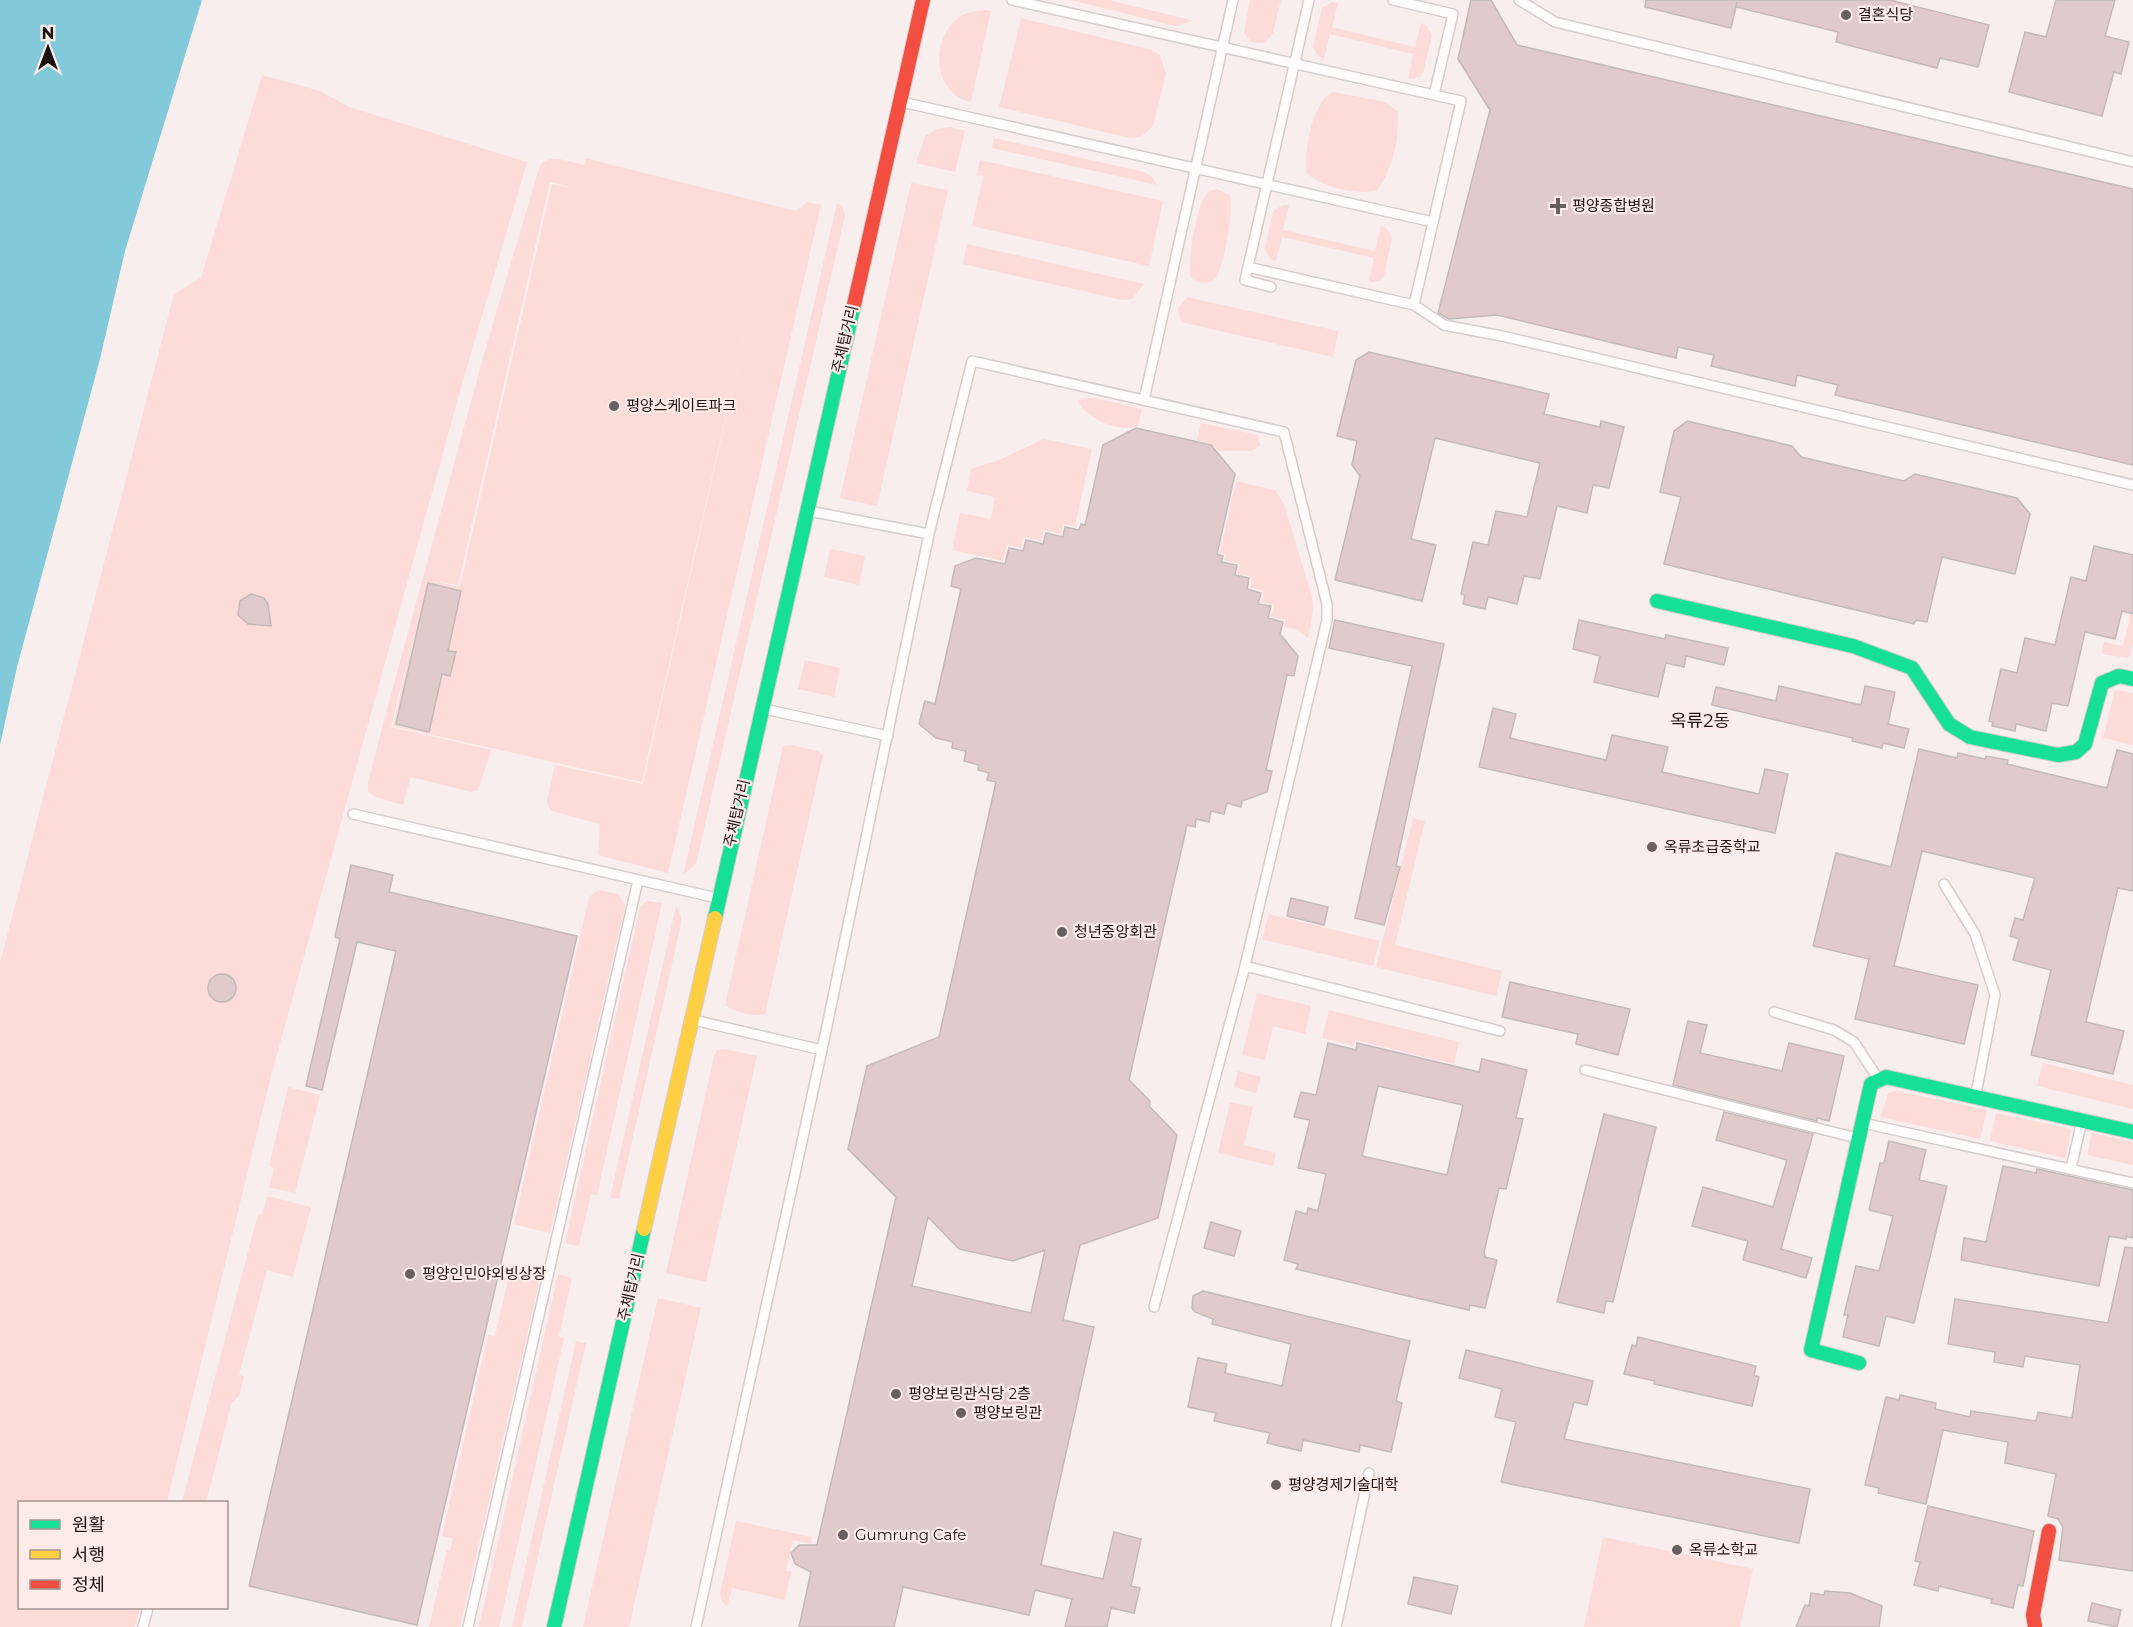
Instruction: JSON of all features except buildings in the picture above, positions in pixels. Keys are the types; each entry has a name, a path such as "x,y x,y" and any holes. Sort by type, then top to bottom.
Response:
{"main road":[{"name":"주체탑거리","path":"554,1627 692,1019 717,898 923,0"},
{"path":"1657,601 1853,646 1912,668 1949,724 1970,737 2058,755 2076,752 2085,744 2102,683 2119,676 2133,679"},
{"path":"1859,1363 1811,1350 1857,1138 1871,1084 1878,1078 1886,1077 2133,1132"},
{"path":"2036,1627 2033,1615 2049,1531"}],"lane":[{"path":"1012,0 1461,101 1414,305"},
{"path":"1144,400 1233,0"},
{"path":"1271,286 1245,280 1309,0"},
{"path":"1393,0 1453,14 1434,95"},
{"path":"1519,0 1555,22 2133,162"},
{"path":"900,101 1433,222"},
{"path":"1248,267 1414,305 1444,325 1502,336 2133,485"},
{"path":"696,1627 822,1050 929,534 972,361 1284,432 1327,604 1326,620 1245,966 1154,1307"},
{"path":"806,510 929,534"},
{"path":"761,708 888,736"},
{"path":"353,814 717,898"},
{"path":"468,1627 638,880"},
{"path":"1944,884 1975,934 1995,995 1976,1097"},
{"path":"1245,966 1500,1031"},
{"path":"1774,1012 1834,1030 1854,1042 1878,1078"},
{"path":"692,1019 822,1050"},
{"path":"1586,1070 1857,1138"},
{"path":"2071,1168 2082,1120"},
{"path":"1861,1123 2133,1183"},
{"path":"1336,1627 1369,1473"},
{"path":"143,1627 148,1609"}],"shaded area":[{"path":"1070,0 1109,0 1194,21 1175,26"},
{"path":"1250,0 1281,0 1273,33 1265,43 1252,43 1244,33"},
{"path":"1332,2 1338,3 1332,27 1415,47 1421,23 1426,25 1432,35 1420,77 1408,79 1413,54 1330,34 1324,59 1318,56 1313,47 1322,8"},
{"path":"991,11 971,102 958,97 949,89 943,78 940,52 949,27 958,18 967,13"},
{"path":"1021,18 1152,50 1160,55 1166,74 1153,126 1141,137 1130,138 999,107"},
{"path":"262,75 320,91 349,107 527,162 460,391 271,1076 167,1501 18,1501 18,1609 140,1609 135,1627 0,1627 0,963 174,294 201,278"},
{"path":"1333,92 1385,102 1397,111 1398,131 1394,152 1387,173 1377,190 1361,192 1340,189 1321,182 1307,173 1308,141 1311,128 1320,105"},
{"path":"950,127 965,131 955,172 916,163 925,136 937,129"},
{"path":"994,138 1144,172 1152,177 1157,185 992,148"},
{"name":"평양스케이트파크","path":"586,158 796,211 807,202 821,205 668,873 598,855 600,824 552,811 547,800 555,765 643,784 768,232 642,782 393,726 421,602 391,727 491,750 478,790 471,792 411,777 403,805 375,797 368,791 368,782 382,728 484,354 540,165 544,161 555,159 584,165","holes":["550,182 578,189 552,184 460,587 427,580 458,585"]},
{"path":"980,160 1163,201 1149,266 972,226 983,176 977,175"},
{"path":"911,183 948,190 877,506 840,498"},
{"path":"1217,189 1229,195 1231,211 1228,236 1216,277 1210,282 1201,283 1191,278 1193,237 1205,196"},
{"path":"837,203 842,206 845,215 696,864 683,875"},
{"path":"1283,205 1289,205 1283,230 1375,251 1381,226 1387,229 1392,238 1384,276 1380,281 1369,282 1374,258 1282,237 1276,261 1271,260 1265,249 1273,211"},
{"path":"967,244 1144,284 1132,299 1122,300 963,264"},
{"path":"1187,297 1338,331 1333,357 1181,322 1178,308"},
{"path":"1094,398 1142,409 1138,426 1122,428 1105,423 1089,414 1079,403 1080,399"},
{"path":"1201,423 1258,435 1260,446 1251,451 1219,451 1210,443 1197,440"},
{"path":"1044,439 1092,449 1075,526 1063,524 1061,534 1044,530 1041,541 1023,537 1021,548 1007,545 1003,561 952,550 960,513 991,519 995,497 967,491 971,469 1001,459"},
{"path":"1236,481 1275,490 1284,504 1312,597 1313,611 1308,638 1296,629 1285,627 1286,620 1271,617 1274,605 1262,602 1264,591 1250,588 1252,577 1238,574 1240,564 1224,560 1225,554 1220,553"},
{"path":"830,549 865,556 859,585 824,577"},
{"path":"2131,614 2133,615 2133,643 2129,658 2102,654 2104,642 2123,646"},
{"path":"805,660 840,668 834,697 798,689"},
{"path":"2115,690 2133,693 2133,745 2103,738"},
{"path":"791,745 818,751 823,755 765,1014 750,1014 725,1005 783,746"},
{"path":"1413,818 1425,821 1395,945 1502,971 1496,996 1376,967"},
{"path":"598,890 619,894 625,906 550,1233 514,1224 589,897"},
{"path":"647,901 662,903 597,1195 591,1194 579,1246 565,1243 640,907"},
{"path":"676,906 681,917 681,924 619,1199 610,1198"},
{"path":"1269,914 1379,941 1373,966 1262,939"},
{"path":"1257,993 1311,1006 1305,1034 1273,1026 1265,1060 1242,1055"},
{"path":"1329,1010 1459,1042 1454,1064 1355,1040 1354,1046 1322,1038"},
{"path":"725,1049 757,1056 706,1282 666,1273 714,1056 717,1050"},
{"path":"2043,1063 2133,1085 2133,1109 2037,1086"},
{"path":"1238,1071 1261,1077 1256,1093 1234,1087"},
{"path":"288,1087 320,1095 295,1193 269,1187 274,1168 269,1166"},
{"path":"1897,1091 1987,1110 1980,1139 1881,1117 1888,1093"},
{"path":"1230,1102 1253,1107 1244,1145 1276,1153 1273,1166 1218,1153"},
{"path":"1996,1113 2071,1129 2065,1158 1990,1141"},
{"path":"2092,1133 2133,1142 2133,1165 2087,1155"},
{"path":"267,1196 311,1207 293,1277 267,1270 239,1375 244,1376 239,1396 232,1402 206,1501 182,1501 258,1214 262,1215"},
{"path":"510,1271 540,1278 460,1627 429,1627 447,1550 450,1551 453,1538 442,1536 488,1335 495,1336"},
{"path":"558,1274 572,1278 559,1336 564,1338 499,1627 479,1627"},
{"path":"658,1298 701,1308 629,1627 583,1627"},
{"path":"576,1341 586,1343 522,1627 512,1627"},
{"path":"736,1521 812,1537 811,1544 793,1540 786,1571 791,1572 785,1600 732,1588 727,1607 722,1601 720,1593"},
{"path":"1603,1537 1753,1569 1740,1627 1584,1627"}],"water":[{"path":"0,0 202,0 125,251 100,359 17,667 0,745"}],"traffic: fast":[{"path":"715,918 854,305"},
{"path":"1657,601 1853,646 1912,668 1949,724 1970,737 2058,755 2076,752 2085,744 2102,683 2119,676 2133,679"},
{"path":"1859,1363 1811,1350 1871,1084 1886,1077 2133,1132"},
{"path":"554,1627 644,1229"}],"traffic: slow":[{"path":"644,1229 715,918"}],"traffic: jam":[{"path":"854,305 923,0"},
{"path":"2035,1627 2033,1615 2049,1531"}],"place":[{"name":"결혼식당","path":"1846,15"},
{"name":"평양종합병원","path":"1558,206"},
{"name":"평양스케이트파크","path":"614,406"},
{"name":"옥류초급중학교","path":"1652,847"},
{"name":"청년중앙회관","path":"1062,932"},
{"name":"평양인민야외빙상장","path":"410,1274"},
{"name":"평양보링관식당 2층","path":"896,1394"},
{"name":"평양보링관","path":"961,1413"},
{"name":"평양경제기술대학","path":"1276,1485"},
{"name":"Gumrung Cafe","path":"843,1535"},
{"name":"옥류소학교","path":"1677,1550"}],"district":[{"name":"옥류2동","path":"1700,721"}]}
